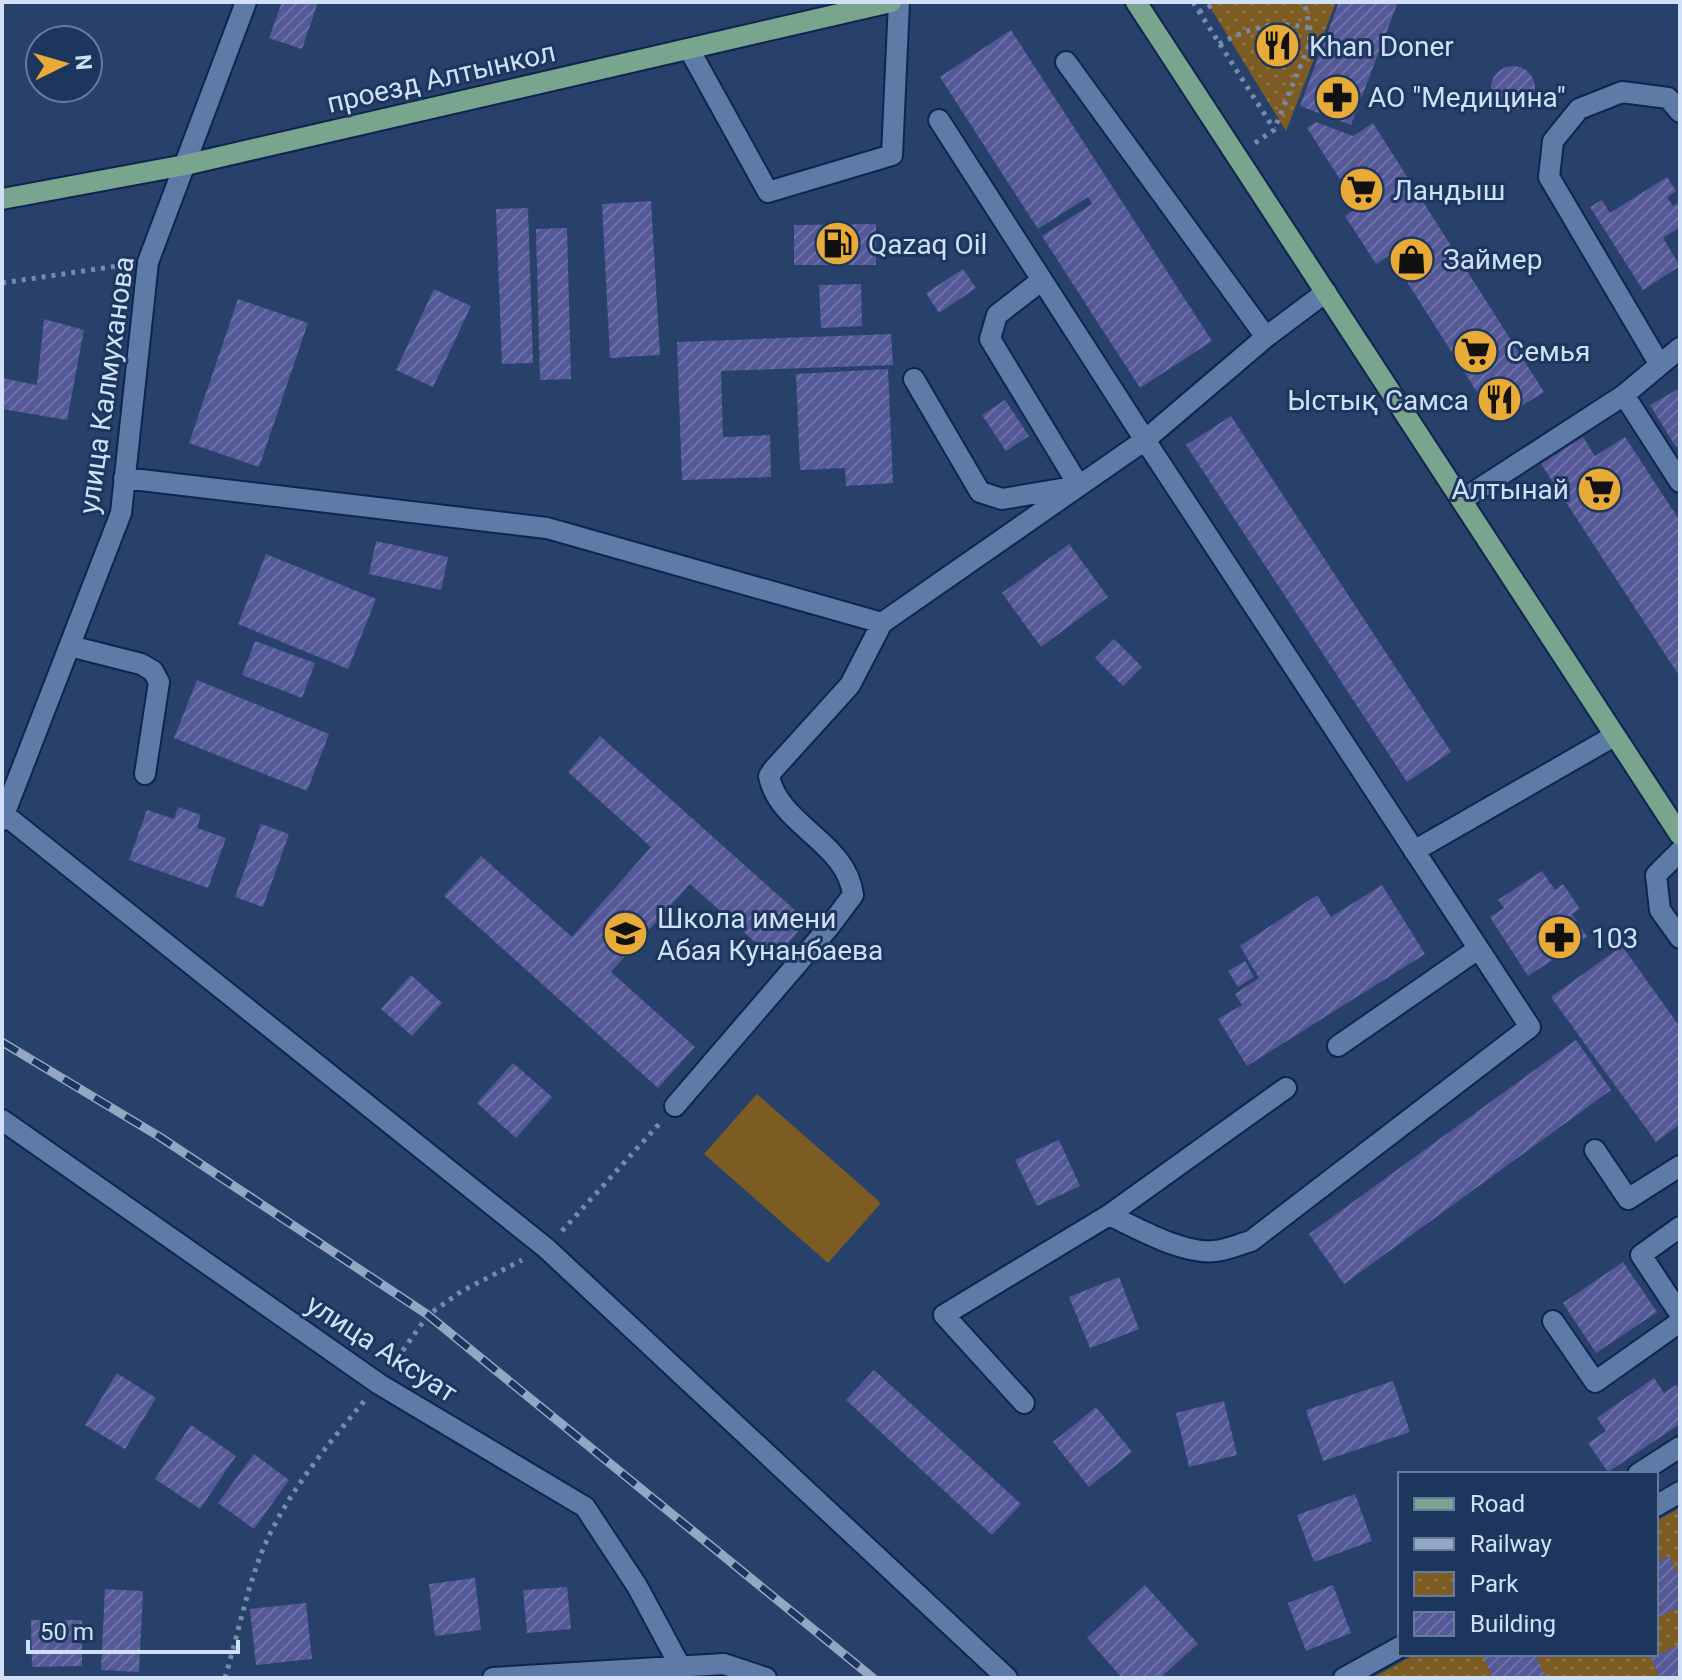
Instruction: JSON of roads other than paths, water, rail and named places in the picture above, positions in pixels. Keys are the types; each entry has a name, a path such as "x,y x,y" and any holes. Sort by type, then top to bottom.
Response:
{"main road":[{"name":"проезд Алтынкол","path":"2,199 185,165 891,2"},
{"path":"1136,2 1680,835"}],"street":[{"name":"улица Калмуханова","path":"4,818 121,513 148,262 246,2"},
{"path":"689,49 768,192 892,155 899,2"},
{"path":"1066,62 1266,337"},
{"path":"1660,365 1549,177 1553,141 1579,109 1622,92 1668,98 1680,112"},
{"path":"939,120 1530,1027 1251,1241 1214,1252 1159,1239 1109,1215"},
{"path":"1042,280 997,315 990,339 1079,486"},
{"path":"675,1106 853,895 851,879 834,853 772,792 769,776 850,685 882,623 1145,440 1266,337 1326,292"},
{"path":"1462,500 1624,395 1680,348"},
{"path":"914,379 980,492 1002,499 1079,486"},
{"path":"1624,395 1680,482"},
{"path":"124,478 547,528 882,623"},
{"path":"70,646 141,664 153,671 159,682 145,774"},
{"path":"1414,851 1614,736"},
{"path":"4,818 546,1248 1007,1678"},
{"path":"1680,851 1656,875 1660,910 1680,938"},
{"path":"1338,1046 1478,949"},
{"path":"1024,1403 944,1315 1109,1215 1286,1088"},
{"name":"улица Аксуат","path":"2,1120 379,1384 585,1507 637,1586 680,1666"},
{"path":"1595,1150 1628,1199 1680,1166"},
{"path":"1680,1227 1641,1255 1680,1314"},
{"path":"1553,1321 1595,1382 1680,1322"},
{"path":"1641,1472 1680,1447"},
{"path":"1658,1505 1680,1492"},
{"path":"1344,1678 1398,1648"},
{"path":"493,1678 724,1664 766,1678"}],"railway":[{"path":"2,1042 160,1137 428,1315 873,1678"}],"place":[{"name":"Khan Doner","path":"1278,46"},
{"name":"АО \"Медицина\"","path":"1337,97"},
{"name":"Ландыш","path":"1362,190"},
{"name":"Qazaq Oil","path":"837,244"},
{"name":"Займер","path":"1412,259"},
{"name":"Семья","path":"1475,351"},
{"name":"Ыстық Самса","path":"1500,400"},
{"name":"Алтынай","path":"1600,489"},
{"name":"Школа имени Абая Кунанбаева","path":"626,934"},
{"name":"103","path":"1560,938"}]}
